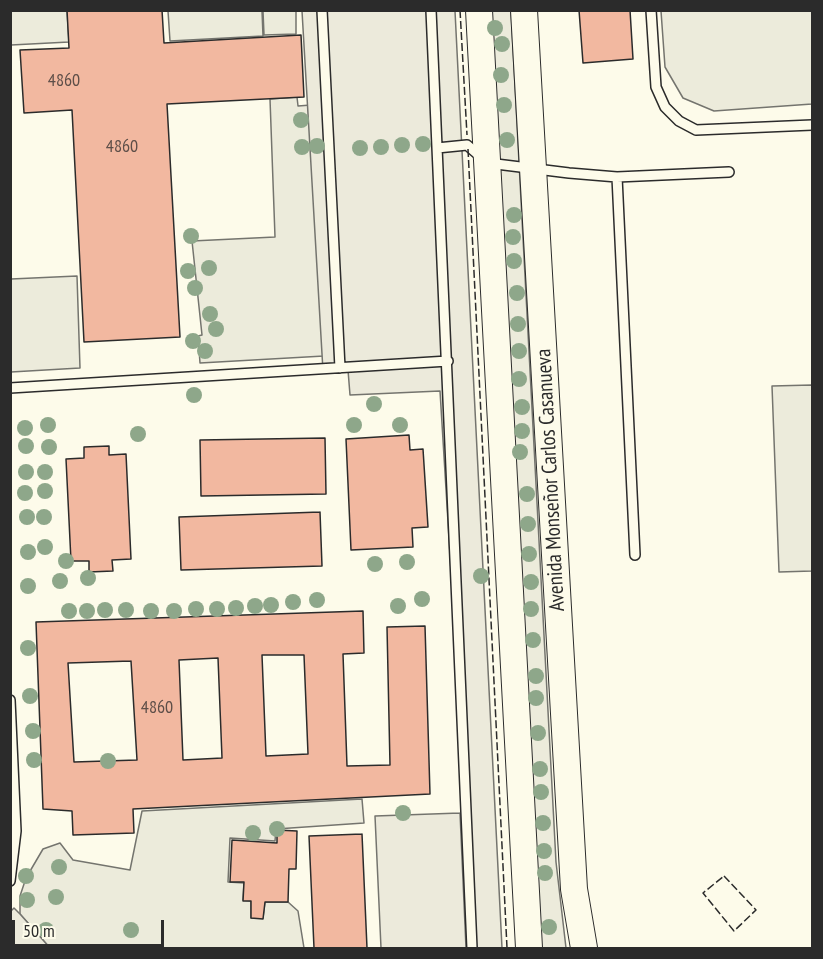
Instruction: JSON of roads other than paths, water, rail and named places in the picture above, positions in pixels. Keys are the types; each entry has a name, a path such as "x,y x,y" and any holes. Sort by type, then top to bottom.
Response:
{"main road":[{"path":"478,10 529,948"},
{"name":"Avenida Monseñor Carlos Casanueva","path":"524,10 574,889 585,948"}],"lane":[{"path":"322,10 340,369"},
{"path":"431,10 472,948"},
{"path":"651,10 656,87 665,107 679,121 696,130 813,125"},
{"path":"437,148 467,144 488,163 533,170 617,177 729,172"},
{"path":"617,177 634,555"},
{"path":"10,388 447,361"},
{"path":"10,700 16,831 10,881"}]}
